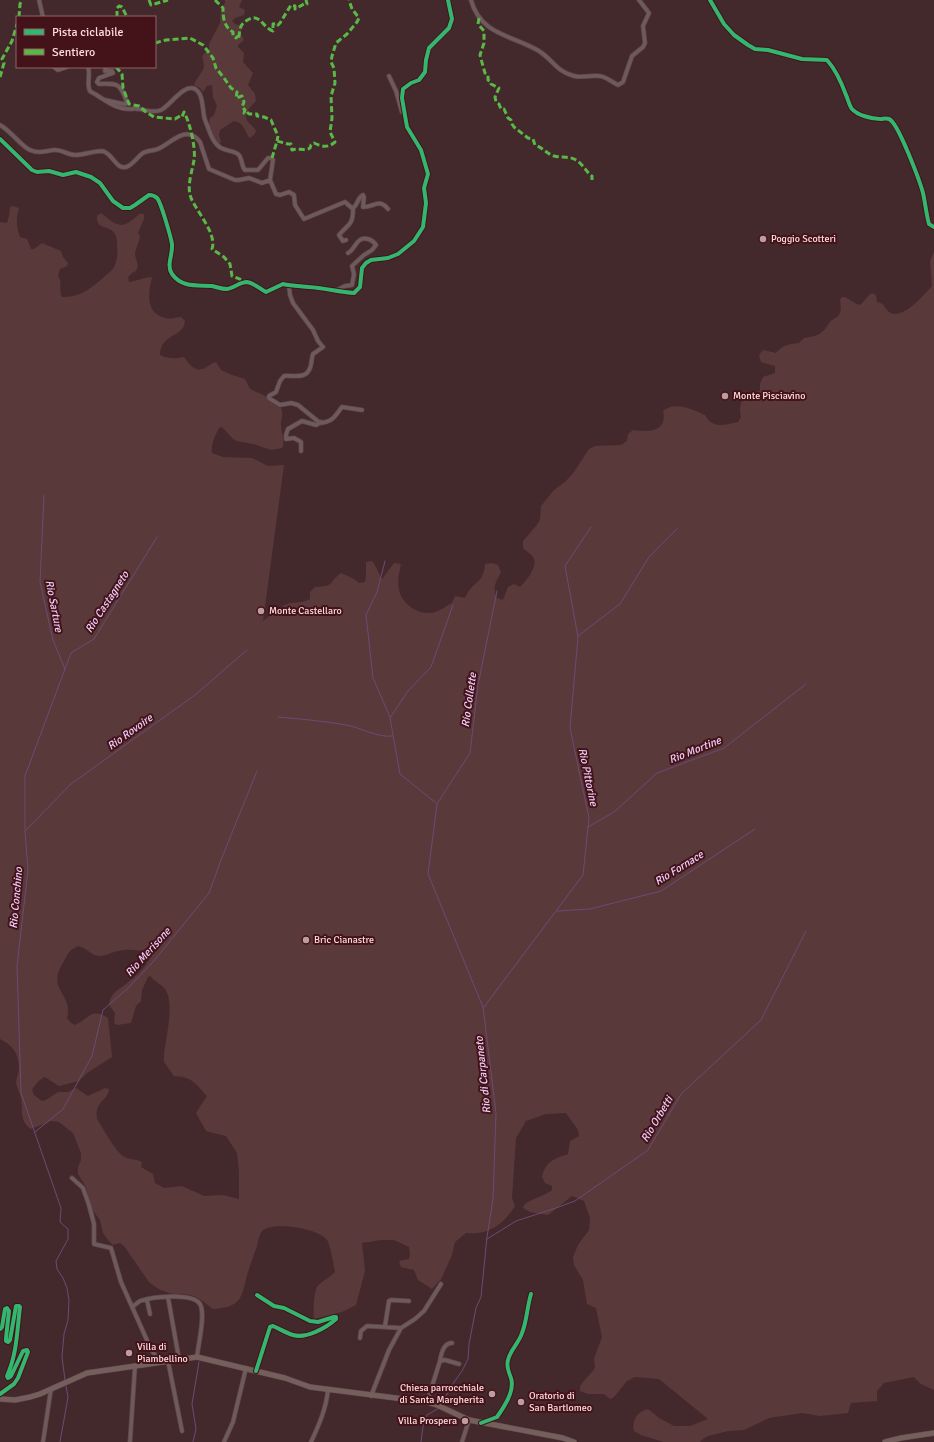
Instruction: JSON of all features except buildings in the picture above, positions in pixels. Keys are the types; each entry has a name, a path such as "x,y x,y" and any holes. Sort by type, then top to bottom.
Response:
{"main road":[{"path":"0,1399 22,1399 40,1394 88,1373 196,1357 285,1378 310,1387 427,1402 443,1407 469,1420 542,1434 574,1442"},
{"path":"885,1442 934,1433"}],"street":[{"path":"39,0 43,16"},
{"path":"404,115 402,98 403,89 411,83 419,80 425,72 429,48 449,28 452,19 448,0"},
{"path":"470,0 474,11 479,18 492,29 501,35 539,51 551,60 560,70 575,76 599,76 619,85 623,82 632,56 643,48 646,43 644,26 648,12 640,0"},
{"path":"710,0 724,24 742,42 758,50 768,50 809,60 826,60 830,64 841,84 852,109 859,114 868,117 888,119 892,121 898,129 921,187 929,224 934,227"},
{"path":"88,68 90,73 89,89 113,105 129,109 138,109 148,112 159,111 166,107 184,90 194,88 199,93 209,133 217,145 239,155 244,170 258,170 268,158 271,158 270,180 276,194 280,195 289,192 294,196 295,205 304,219 345,202 353,208"},
{"path":"104,100 123,104 126,104 127,102 124,92 120,88 111,83 99,84 97,82 99,78 113,74 112,71 105,71 106,68"},
{"path":"0,139 32,170 37,172 50,171 63,175 76,172 91,177 100,183 113,201 123,208 135,206 149,195 156,197 160,204 171,242 170,269 180,282 188,285 222,289 231,288 247,282 266,292 281,284 352,293 356,292 360,287 362,268 366,263 371,260 388,258 398,254 410,245 422,230 426,204 424,188 428,174 421,150 407,127 396,91 389,76"},
{"path":"0,125 13,134 27,149 45,152 61,150 74,155 105,152 110,155 118,165 123,167 128,166 142,154 161,147 178,136 183,134 191,135 197,138 200,142 209,169 232,179 239,180 249,178 262,183 270,180"},
{"path":"346,240 343,241 339,235 351,223 353,208 360,197 363,195 364,197 364,207 379,204 384,205 388,209"},
{"path":"336,291 345,286 352,285 354,274 353,265 364,255 373,250 376,245 370,240 360,240 355,244 352,251 348,253"},
{"path":"289,286 293,303 313,330 318,341 323,347 313,354 310,370 307,373 299,376 286,376 281,379 276,392 269,397 274,402 281,405 291,403 298,405 321,422"},
{"path":"301,451 301,442 294,438 286,439 288,429 302,421 316,425 321,422 326,422 336,416 343,406 362,410"},
{"path":"72,1178 83,1188 94,1224 94,1244 111,1248 121,1282 150,1347 159,1362"},
{"path":"371,1396 388,1350 401,1328 424,1311 441,1284"},
{"path":"481,1423 497,1417 510,1392 511,1377 509,1375 507,1362 513,1348 522,1335 527,1318 531,1294"},
{"path":"256,1371 270,1326 295,1336 302,1336 319,1331 336,1319 336,1317 334,1317 318,1322 310,1321 284,1308 274,1306 257,1295"},
{"path":"132,1307 140,1301 181,1296 194,1300 200,1304 202,1310 202,1320 196,1357"},
{"path":"168,1297 179,1359"},
{"path":"147,1300 150,1314"},
{"path":"385,1326 389,1301 409,1300"},
{"path":"0,1329 2,1327 5,1309 7,1308 9,1311 6,1341 8,1342 10,1340 16,1306 19,1306 16,1348 11,1369 7,1376 8,1378 11,1376 24,1351 27,1350 28,1352 18,1378 14,1384 0,1394"},
{"path":"360,1338 361,1331 367,1326 401,1328"},
{"path":"427,1402 441,1355 446,1345 450,1342 452,1343"},
{"path":"440,1361 446,1360 459,1364"},
{"path":"168,1361 182,1431"},
{"path":"130,1442 135,1366"},
{"path":"224,1442 233,1422 246,1368"},
{"path":"43,1442 51,1388"},
{"path":"311,1442 319,1426 327,1399 328,1390"},
{"path":"462,1442 469,1420"}],"shaded area":[{"path":"225,0 242,0 239,7 245,10 244,15 235,18 232,21 243,28 240,32 244,40 238,45 238,47 244,53 243,62 253,73 248,85 255,94 256,101 247,111 246,117 256,131 250,138 241,124 234,121 220,130 219,135 221,142 219,144 213,136 209,125 210,118 214,115 217,106 213,97 212,85 207,86 203,92 200,88 194,85 203,70 204,64 202,57 209,49 209,44 220,23 221,9 225,3"},
{"path":"12,206 19,208 17,222 20,237 27,239 31,249 34,249 42,243 61,251 63,257 68,263 67,266 60,269 58,276 62,297 75,296 86,291 110,272 115,265 117,260 116,235 110,229 99,224 97,221 97,216 101,213 116,224 124,225 139,214 144,214 144,219 138,233 140,237 135,253 137,269 128,277 129,282 152,277 149,296 151,307 154,312 159,316 168,319 181,317 185,321 181,330 164,343 161,348 160,355 172,358 184,357 195,369 205,368 216,362 221,370 245,379 250,389 263,395 281,408 282,448 271,450 237,441 233,439 222,427 219,428 212,446 212,453 223,457 252,458 268,466 284,465 263,621 285,605 310,599 310,592 315,587 329,585 341,573 359,583 365,582 366,562 372,561 382,579 394,563 401,564 398,580 400,594 406,603 419,612 429,613 441,610 452,603 455,596 465,598 471,588 480,579 484,571 485,564 492,563 498,565 501,572 495,585 495,591 497,598 503,600 508,587 514,584 520,587 528,578 534,566 534,559 523,548 523,541 540,520 541,506 554,490 565,482 574,472 589,449 595,446 621,445 627,441 628,434 633,430 651,431 656,429 663,423 663,411 668,408 678,406 695,410 705,415 715,424 723,425 738,422 741,417 740,406 744,399 751,394 760,391 760,384 763,377 775,373 775,366 761,362 759,355 763,350 776,353 786,345 799,343 804,338 816,336 840,314 840,300 842,297 860,305 872,293 876,295 877,302 883,304 888,311 894,314 901,313 908,309 915,304 932,286 930,261 934,252 934,1390 921,1384 914,1377 884,1383 877,1391 877,1401 851,1403 848,1413 820,1416 802,1413 769,1418 744,1430 728,1431 708,1436 700,1442 664,1442 641,1435 634,1431 634,1420 638,1414 648,1409 659,1418 674,1426 690,1426 708,1419 659,1379 635,1377 627,1381 614,1397 610,1399 604,1394 588,1394 580,1391 582,1383 595,1367 594,1359 602,1337 596,1308 587,1304 583,1280 574,1265 573,1257 578,1245 589,1230 590,1218 584,1201 572,1196 548,1215 530,1212 523,1208 527,1203 552,1190 552,1186 545,1183 542,1177 546,1167 551,1161 568,1154 570,1141 579,1136 578,1130 566,1113 546,1114 526,1121 516,1138 512,1198 515,1206 506,1219 495,1227 482,1232 466,1233 455,1242 452,1255 441,1279 432,1289 418,1280 414,1270 401,1267 399,1261 409,1259 409,1247 394,1240 381,1240 362,1243 365,1271 356,1305 342,1312 314,1319 316,1289 335,1272 328,1242 315,1232 295,1227 275,1226 267,1228 260,1234 240,1299 231,1306 213,1309 200,1299 193,1296 168,1293 161,1290 149,1282 124,1246 120,1243 113,1245 108,1240 103,1233 100,1220 91,1208 86,1187 78,1174 81,1153 73,1133 59,1122 51,1121 31,1129 27,1126 23,1119 21,1098 16,1083 19,1068 18,1058 14,1050 0,1039 0,222 7,223 10,207","holes":["76,947 81,947 97,956 127,950 152,952 142,970 115,992 111,998 109,1005 115,1013 114,1023 117,1025 131,1023 136,1006 141,1001 142,990 148,977 150,976 165,989 168,995 170,1011 164,1062 174,1076 189,1079 207,1096 196,1113 206,1131 226,1136 237,1153 239,1199 223,1195 204,1196 182,1186 164,1188 155,1183 153,1174 141,1167 142,1162 120,1154 97,1119 97,1108 108,1093 109,1089 105,1088 88,1096 76,1088 68,1092 58,1092 42,1101 34,1095 32,1090 37,1082 45,1077 59,1086 79,1081 87,1073 112,1057 108,1018 102,1015 94,1014 75,1025 67,1018 67,1005 58,985 58,974 69,953"]}],"waterway":[{"name":"Rio Sarture","path":"44,495 40,582 53,640 65,669"},
{"name":"Rio Pittorine","path":"484,1007 583,875 589,818 570,728 578,637 565,566 591,527"},
{"path":"578,636 620,604 649,557 678,528"},
{"name":"Rio Conchino","path":"65,1380 62,1357 64,1334 68,1320 69,1300 67,1288 57,1269 56,1261 68,1239 68,1229 60,1222 61,1208 21,1093 17,966 28,870 25,831 25,776 71,653 94,639 157,537"},
{"name":"Rio di Carpaneto","path":"385,561 377,592 366,615 373,678 390,717"},
{"name":"Rio di Carpaneto","path":"441,1405 468,1359 469,1344 476,1308 481,1297 487,1237 493,1199 496,1113 483,1007 428,874 437,804 470,753 478,685 497,591"},
{"name":"Rio di Carpaneto","path":"436,803 400,774 390,718 408,691 431,667 453,605"},
{"name":"Rio Rovoire","path":"26,830 71,784 195,695 247,650"},
{"name":"Rio Mortine","path":"588,827 614,812 657,773 724,748 806,684"},
{"path":"278,717 346,725 381,736 393,736"},
{"name":"Rio Merisone","path":"35,1132 63,1109 92,1056 103,1010 128,988 153,962 209,893 257,771"},
{"name":"Rio Fornace","path":"557,911 590,909 661,891 755,829"},
{"name":"Rio Orbetti","path":"487,1239 516,1221 575,1201 648,1150 681,1094 761,1020 806,931"},
{"path":"193,1442 196,1429 192,1404 199,1362"},
{"path":"60,1442 68,1397 66,1386"},
{"name":"Rio di Carpaneto","path":"421,1442 423,1426 427,1415 439,1408"}],"marked path":[{"path":"19,16 20,4 22,0"},
{"path":"149,0 151,5 168,0"},
{"path":"215,0 223,8 226,25 233,32 233,36 236,38 238,36 238,39 242,25 250,18 257,19 273,31 273,24 276,23 278,25 280,23 291,5 295,6 295,9 307,4 306,0"},
{"path":"272,158 277,141 291,144 292,150 308,149 314,143 325,146 335,142 330,132 332,118 331,96 335,83 334,68 331,62 336,43 347,34 359,18 352,9 349,0"},
{"path":"117,16 117,8 119,6 122,7 126,16"},
{"path":"479,18 478,24 484,31 484,43 480,55 485,73 488,75 488,80 491,84 499,88 495,97 496,102 499,104 501,109 504,109 514,127 528,138 533,139 535,145 554,156 576,160 592,176 592,180"},
{"path":"0,77 4,63 2,59 12,41 16,27"},
{"path":"156,43 166,40 190,38 203,45 213,58 216,68 231,88 237,92 236,98 242,96 244,102 242,107 245,110 244,113 247,112 249,114 257,114 257,116 271,120 278,136 277,141"},
{"path":"117,68 122,74 123,88 129,104 139,106 154,117 175,119 180,116 182,117 184,112 190,129 194,149 194,160 189,186 191,197 210,231 213,243 212,249 224,257 230,264 232,276 247,282"}],"cycle path":[{"path":"0,139 32,170 37,172 49,171 63,175 76,172 91,177 100,183 113,201 123,208 130,208 149,195 156,197 159,201 172,244 170,271 180,282 190,285 212,286 227,289 247,282 266,292 283,284 354,293 360,287 362,268 366,263 371,260 388,258 398,254 414,241 423,227 426,203 424,188 428,174 421,150 407,127 402,98 403,89 411,83 419,80 425,72 429,48 449,28 452,19 448,0"},
{"path":"710,0 724,24 734,35 748,45 755,49 768,50 802,59 827,60 838,77 850,106 854,111 877,119 889,119 893,123 898,130 918,177 923,193 929,224 934,227"},
{"path":"481,1423 497,1417 506,1404 512,1383 507,1362 521,1337 531,1294"},
{"path":"256,1371 270,1327 273,1326 298,1336 316,1332 336,1319 336,1317 334,1317 318,1322 310,1321 284,1308 274,1306 257,1295"},
{"path":"0,1329 2,1327 5,1309 7,1308 9,1311 6,1341 8,1342 10,1340 16,1306 19,1306 16,1342 13,1359 7,1376 8,1378 11,1376 23,1351 27,1350 28,1352 18,1378 14,1384 0,1394"}],"place":[{"name":"Poggio Scotteri","path":"763,239"},
{"name":"Monte Pisciavino","path":"725,396"},
{"name":"Monte Castellaro","path":"261,611"},
{"name":"Bric Cianastre","path":"306,940"},
{"name":"Villa di Piambellino","path":"129,1353"},
{"name":"Chiesa parrocchiale di Santa Margherita","path":"492,1394"},
{"name":"Oratorio di San Bartlomeo","path":"521,1402"},
{"name":"Villa Prospera","path":"465,1421"}],"water label":[{"name":"Rio Castagneto","path":"107,602"},
{"name":"Rio Collette","path":"469,700"}]}
